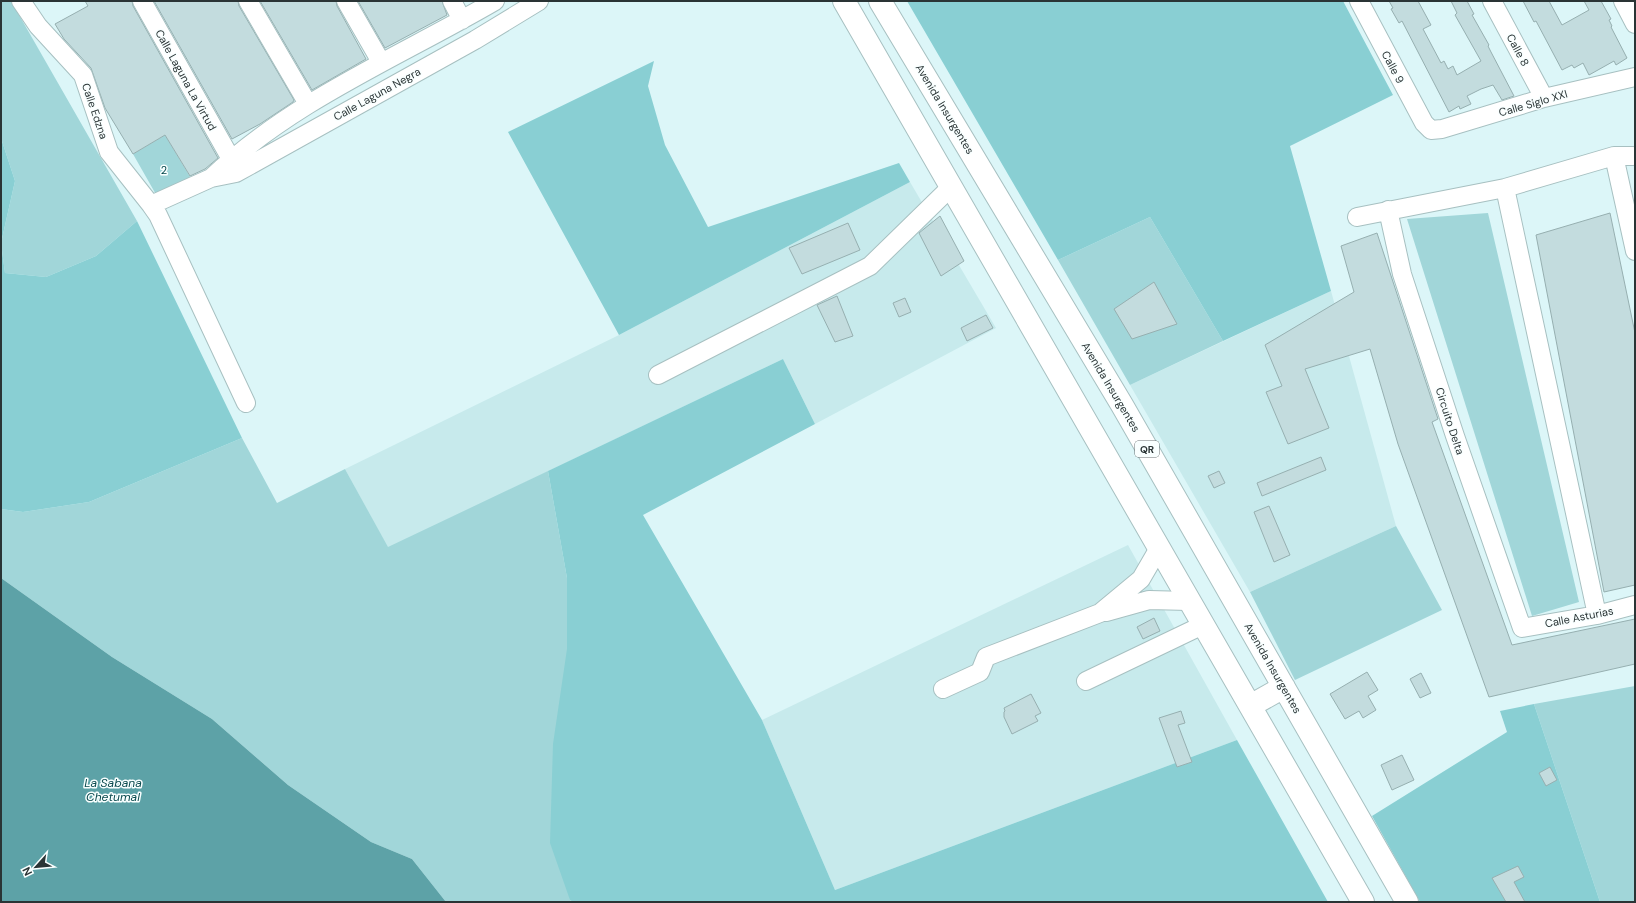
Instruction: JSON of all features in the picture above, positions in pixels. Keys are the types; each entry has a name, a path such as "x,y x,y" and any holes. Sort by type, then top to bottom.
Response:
{"main road":[{"name":"Avenida Insurgentes","path":"880,1 1122,405 1407,902"},
{"path":"851,3 951,187 1363,902"},
{"path":"951,187 981,169"},
{"path":"1250,706 1284,687"}],"street":[{"name":"Calle Edzna","path":"21,1 38,26 83,75 109,152 151,204 173,247 246,403"},
{"name":"Calle Laguna La Virtud","path":"142,1 231,159"},
{"path":"248,1 308,104"},
{"path":"346,1 381,62"},
{"path":"452,1 462,20"},
{"name":"Calle Laguna Negra","path":"211,178 231,159 308,104 381,62 495,1"},
{"name":"Calle Laguna Negra","path":"151,204 211,178 236,173 474,40 539,1"},
{"name":"Calle 9","path":"1359,1 1424,123 1431,130"},
{"name":"Calle 8","path":"1492,1 1544,98"},
{"path":"1623,1 1635,24"},
{"name":"Calle Siglo XXI","path":"1431,130 1442,129 1544,98 1635,77"},
{"path":"1614,156 1635,251"},
{"path":"1357,217 1505,188 1614,156 1633,156"},
{"path":"658,376 870,266 951,187"},
{"path":"1505,188 1597,615"},
{"name":"Circuito Delta","path":"1388,210 1402,274 1455,436 1522,628"},
{"path":"1100,613 1141,579 1159,548"},
{"path":"943,689 980,672 986,657 1100,613 1150,600 1189,601"},
{"name":"Calle Asturias","path":"1522,628 1597,615 1635,606"},
{"path":"1086,681 1203,625"}],"shaded area":[{"path":"907,1 1343,1 1393,95 1290,146 1331,291 1223,341 1150,217 1058,260"},
{"path":"654,61 648,86 665,145 708,227 899,163 910,182 619,335 508,132"},
{"path":"1,138 15,181 1,243"},
{"path":"910,182 996,328 815,424 783,359 388,548 345,469 619,335"},
{"path":"137,221 242,438 89,502 23,512 1,509 1,243 5,273 46,277 96,256"},
{"path":"1331,291 1396,526 1250,592 1130,385"},
{"path":"783,359 815,424 643,515 762,720 835,890 1237,740 1328,902 573,902 570,900 550,843 553,744 567,649 567,578 548,471"},
{"path":"1128,545 1237,740 835,890 762,720"},
{"path":"1534,704 1600,902 1420,902 1372,816 1507,732 1500,711"}],"green space":[{"path":"1,1 11,1 137,221 96,256 46,277 5,273 1,243 15,181 1,138"},
{"name":"2","path":"165,135 192,180 158,198 133,154"},
{"path":"1488,213 1579,602 1532,616 1407,219"},
{"path":"1150,217 1223,341 1130,385 1058,260"},
{"path":"242,438 277,503 345,469 388,547 548,471 567,578 570,900 573,902 446,902 412,859 371,842 288,785 212,719 112,657 1,578 1,509 23,512 89,502"},
{"path":"1396,526 1442,610 1295,680 1250,592"},
{"path":"1635,686 1635,902 1600,902 1534,704"}],"water":[{"name":"La Sabana Chetumal","path":"1,578 112,657 212,719 288,785 371,842 412,859 446,902 1,902"}],"building":[{"path":"85,1 132,1 133,6 218,158 205,169 190,176 165,135 133,154 105,108 91,68 64,39 55,24 88,6"},
{"path":"154,1 238,1 239,6 294,100 293,102 260,124 232,139"},
{"path":"260,1 336,1 337,6 366,59 312,90"},
{"path":"358,1 442,1 447,15 385,48"},
{"path":"1389,1 1418,1 1431,25 1423,29 1441,63 1444,61 1448,69 1453,66 1457,75 1481,61 1455,15 1457,13 1451,1 1467,1 1474,14 1472,15 1489,45 1488,46 1514,96 1502,100 1493,85 1467,96 1471,104 1460,109 1459,106 1449,112 1402,21 1399,23 1391,9 1393,8"},
{"path":"1523,1 1549,1 1562,25 1589,10 1584,1 1601,1 1611,19 1609,20 1612,26 1611,27 1627,58 1616,65 1614,61 1589,75 1583,63 1574,68 1572,65 1562,70 1536,21 1534,22"},
{"path":"1610,213 1635,333 1635,585 1604,592 1536,235"},
{"path":"940,216 964,261 941,276 919,233"},
{"path":"848,223 860,250 802,274 789,248"},
{"path":"1377,233 1438,419 1432,422 1512,645 1635,619 1635,664 1489,697 1398,444 1370,349 1305,369 1329,428 1288,444 1266,392 1282,386 1265,345 1354,292 1341,246"},
{"path":"1154,282 1177,324 1132,339 1114,309"},
{"path":"837,296 853,336 835,342 817,305"},
{"path":"905,298 911,312 899,317 893,303"},
{"path":"986,315 993,328 967,341 961,328"},
{"path":"1321,457 1326,470 1262,496 1257,483"},
{"path":"1219,471 1225,483 1214,488 1208,476"},
{"path":"1269,506 1290,555 1274,562 1254,512"},
{"path":"1154,618 1160,631 1143,639 1137,627"},
{"path":"1367,672 1378,690 1368,696 1376,710 1363,718 1359,711 1345,719 1330,694"},
{"path":"1421,673 1431,693 1420,698 1410,679"},
{"path":"1031,694 1041,713 1035,716 1038,721 1012,734 1004,717 1004,708"},
{"path":"1181,711 1185,723 1178,725 1192,762 1177,767 1159,718"},
{"path":"1402,755 1414,780 1392,790 1381,765"},
{"path":"1550,767 1557,780 1546,786 1539,773"},
{"path":"1518,866 1524,877 1514,882 1525,902 1506,902 1492,878"}]}
